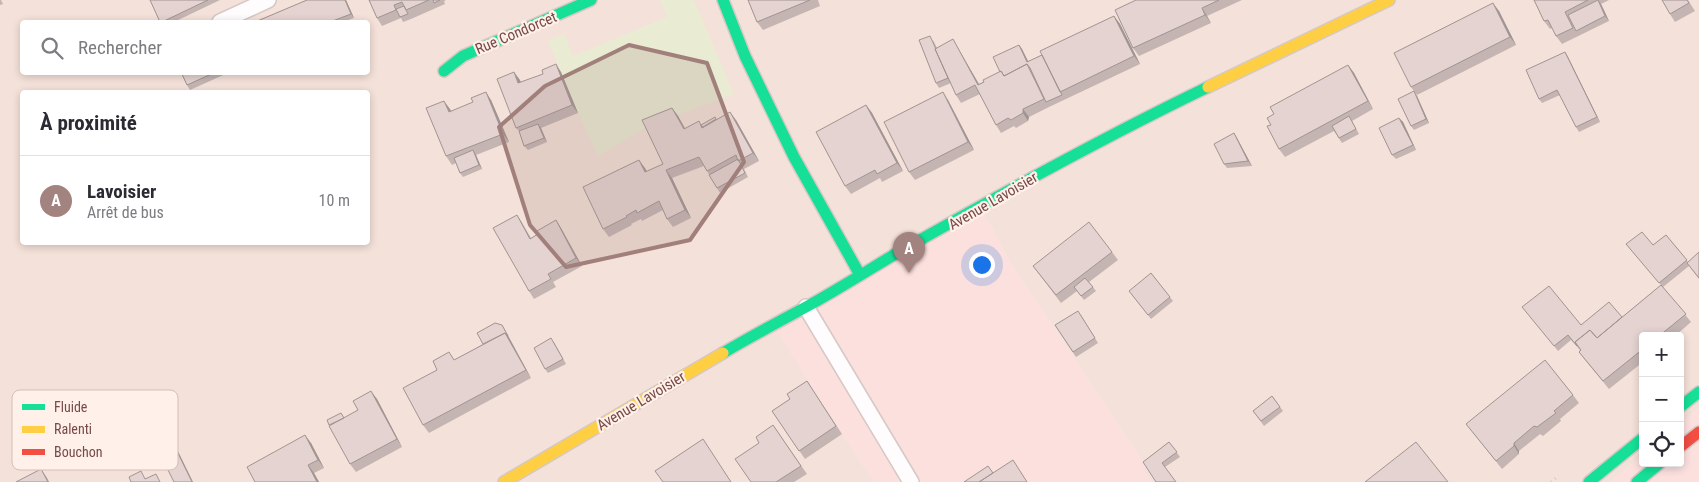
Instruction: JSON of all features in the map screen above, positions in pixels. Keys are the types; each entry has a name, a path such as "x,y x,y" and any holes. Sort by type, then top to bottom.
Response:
{"main road":[{"name":"Rue Condorcet","path":"444,71 463,56 592,0"},
{"path":"723,0 745,56 794,157 860,275"},
{"name":"Avenue Lavoisier","path":"504,482 772,324 806,307 1035,176 1170,105 1389,0"},
{"path":"1684,404 1699,392"},
{"path":"1684,444 1699,432"},
{"path":"1589,482 1639,441"},
{"path":"1637,482 1655,467"}],"lane":[{"path":"224,20 268,0"},
{"path":"806,307 912,482"}],"highlighted area":[{"path":"629,45 707,63 744,162 690,240 566,267 530,225 499,127 545,86"}],"shaded area":[{"path":"0,0 1699,0 1699,408 1684,421 1684,332 1639,332 1639,458 1610,482 1152,482 1143,470 1146,466 1006,255 981,208 813,389 874,482 0,482"},
{"path":"981,208 1006,255 1146,466 1143,470 1152,482 874,482 772,324"},
{"path":"1699,408 1699,482 1610,482 1639,458 1639,467 1684,467 1684,421"}],"green space":[{"path":"660,0 694,0 734,94 647,127 598,156 548,41 564,33 573,56 667,17"}],"building":[{"path":"150,0 208,0 166,20 159,20"},
{"path":"307,0 345,0 351,14 335,20 260,20"},
{"path":"369,0 429,0 406,10 402,2 394,5 396,10 377,18"},
{"path":"748,0 810,0 757,22"},
{"path":"1136,0 1219,0 1202,8 1205,15 1133,48 1115,10"},
{"path":"1534,0 1588,0 1565,12 1573,28 1556,36 1548,20 1544,21"},
{"path":"1598,0 1605,16 1576,31 1568,15"},
{"path":"1662,0 1687,0 1689,3 1670,14"},
{"path":"1493,3 1510,37 1411,87 1394,53"},
{"path":"404,6 408,14 400,17 396,9"},
{"path":"1114,16 1134,56 1060,92 1040,51"},
{"path":"930,36 948,78 936,83 919,40"},
{"path":"953,39 978,85 984,82 983,80 1001,71 1004,76 1027,64 1044,99 1023,109 1023,113 1011,120 1008,118 996,125 975,85 956,95 935,49"},
{"path":"1019,45 1027,62 1042,55 1062,95 1046,102 1027,64 1004,76 1000,72 993,57"},
{"path":"1565,52 1597,117 1576,127 1557,90 1539,99 1526,70"},
{"path":"556,64 572,105 516,128 497,79 514,72 518,83 543,74 542,70"},
{"path":"1348,65 1368,101 1279,149 1267,126 1271,125 1267,118 1274,114 1270,107"},
{"path":"182,75 209,75 187,85"},
{"path":"1414,91 1426,119 1411,126 1398,99"},
{"path":"486,92 503,134 446,156 426,108 444,101 449,112 473,102 471,98"},
{"path":"943,92 968,142 909,172 884,122"},
{"path":"866,105 897,163 877,174 875,170 845,186 816,132"},
{"path":"672,108 684,129 699,121 702,128 730,112 753,153 738,161 736,155 707,171 699,157 666,170 685,210 667,219 659,201 637,213 636,210 627,217 603,229 583,187 639,160 645,172 663,164 642,120"},
{"path":"1349,116 1356,129 1339,138 1332,126"},
{"path":"715,117 716,119 703,127 701,125"},
{"path":"1399,118 1413,145 1392,155 1379,128"},
{"path":"538,124 544,138 524,146 519,131"},
{"path":"1234,133 1248,161 1224,164 1214,144"},
{"path":"473,150 479,165 460,173 454,158"},
{"path":"738,159 745,173 717,188 709,175"},
{"path":"517,215 530,239 538,234 537,231 556,220 576,258 548,274 551,279 529,291 493,228"},
{"path":"1089,222 1112,252 1056,295 1033,266"},
{"path":"1642,232 1653,245 1666,235 1687,260 1659,283 1626,244"},
{"path":"1699,252 1699,278 1687,263"},
{"path":"1151,273 1170,297 1148,315 1129,291"},
{"path":"1085,278 1093,287 1081,296 1074,287"},
{"path":"1661,285 1686,314 1664,332 1639,332 1639,352 1603,381 1579,352 1581,350 1575,342 1590,330 1597,338"},
{"path":"1549,286 1581,325 1609,302 1622,317 1597,338 1590,330 1575,342 1577,346 1568,335 1554,346 1522,307"},
{"path":"1078,311 1095,338 1073,352 1055,325"},
{"path":"495,323 502,325 508,336 505,333 483,344 477,333"},
{"path":"505,333 526,370 423,425 403,388 437,370 433,361 449,352 454,360"},
{"path":"551,338 563,359 545,369 534,348"},
{"path":"1545,360 1573,395 1554,411 1556,413 1537,427 1534,426 1496,461 1466,424"},
{"path":"807,381 836,426 799,451 772,411 790,399 787,394"},
{"path":"371,391 397,439 350,464 329,426 358,410 353,401"},
{"path":"1272,396 1280,407 1261,421 1253,411"},
{"path":"341,413 344,418 329,425 327,420"},
{"path":"773,425 801,466 776,482 751,482 735,459 759,443 756,437"},
{"path":"305,435 318,460 308,465 317,482 255,482 247,467"},
{"path":"703,439 731,482 663,482 655,471"},
{"path":"1169,442 1177,452 1162,463 1176,482 1156,482 1143,462"},
{"path":"1416,442 1448,482 1365,482"},
{"path":"178,453 192,482 174,482 168,470 178,470"},
{"path":"1013,460 1027,482 979,482"},
{"path":"988,466 993,473 979,482 964,482"},
{"path":"42,470 48,482 16,482"},
{"path":"141,471 145,479 156,474 160,482 131,482 129,477"}],"traffic: fast":[{"path":"444,71 463,56 591,0"},
{"path":"723,0 745,56 794,157 860,275"},
{"path":"723,353 818,301 897,253 1012,188 1129,126 1208,87"},
{"path":"1684,404 1699,392"},
{"path":"1589,482 1639,441"},
{"path":"1637,482 1655,467"}],"traffic: slow":[{"path":"1208,87 1389,0"},
{"path":"504,482 723,353"}],"traffic: jam":[{"path":"1684,444 1699,432"}],"place":[{"name":"Lavoisier","path":"909,273"}]}
